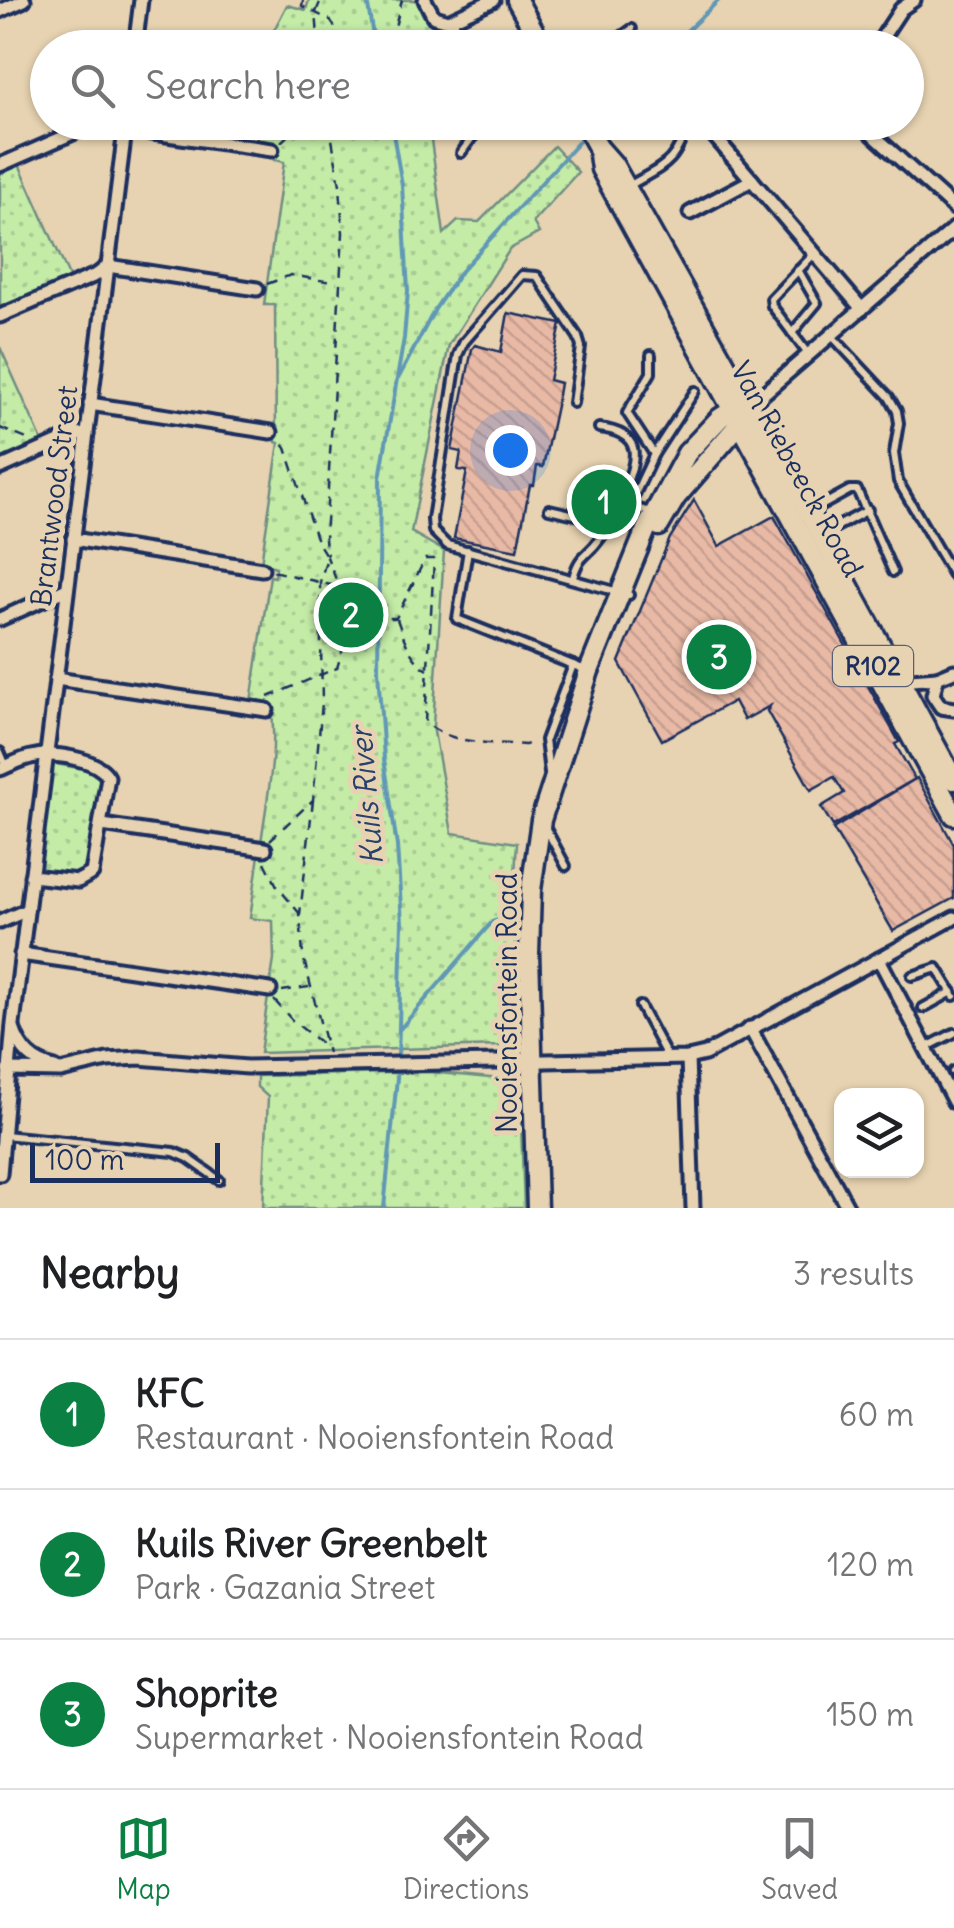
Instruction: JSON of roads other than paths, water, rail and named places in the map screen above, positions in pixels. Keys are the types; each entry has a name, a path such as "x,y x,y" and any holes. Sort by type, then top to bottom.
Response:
{"main road":[{"path":"517,0 533,30"},
{"name":"Van Riebeeck Road","path":"594,140 613,164 746,409 954,816"},
{"name":"Van Riebeeck Road","path":"598,147 602,169 809,512 954,780"},
{"name":"Nooiensfontein Road","path":"537,1208 531,1061 531,890 541,820 567,744 601,672 654,513 687,453 706,430 746,409"},
{"name":"Nooiensfontein Road","path":"567,744 581,668 676,497 746,409"}],"street":[{"path":"0,11 24,0"},
{"path":"137,30 141,0"},
{"path":"426,0 434,17 441,21 455,20 493,0"},
{"path":"887,30 900,9 914,0"},
{"path":"0,165 57,140"},
{"name":"Brantwood Street","path":"0,1174 12,1024 123,140"},
{"path":"211,140 272,150"},
{"path":"718,140 862,308"},
{"path":"879,140 954,208"},
{"path":"690,213 752,180"},
{"path":"746,409 954,229"},
{"path":"0,316 108,266 257,289"},
{"path":"90,404 272,432"},
{"path":"0,468 78,434 86,435"},
{"path":"73,540 262,569"},
{"path":"0,619 67,589"},
{"path":"897,675 922,681 954,671"},
{"path":"936,678 932,695 936,703 941,708 954,709"},
{"path":"56,679 262,710"},
{"path":"3,768 30,756 46,756 92,763 106,772 109,782 96,866 89,876 72,881 31,876"},
{"path":"102,825 266,849"},
{"path":"0,922 27,910"},
{"path":"8,1070 50,1072 140,1058 220,1067 688,1058 705,1054 954,918"},
{"path":"21,954 270,990"},
{"path":"880,959 954,1102"},
{"path":"12,1024 21,1047 33,1059 58,1068 75,1067"},
{"path":"750,1028 848,1208"},
{"path":"688,1058 693,1208"}],"lane":[{"path":"455,20 455,30"},
{"path":"461,152 470,140"},
{"path":"626,188 670,162 682,140"},
{"path":"808,355 772,306 771,299 815,254"},
{"path":"792,332 817,303 798,270"},
{"path":"573,403 581,348 578,336 537,276 522,275 464,342 458,355 433,531 439,539 468,550 624,594"},
{"path":"831,336 889,397 897,412 894,453 898,481 954,577"},
{"path":"650,355 651,373 627,413 654,454"},
{"path":"629,506 654,454 694,392"},
{"path":"573,578 582,554 599,541 610,522 636,464 636,452 620,432 598,428"},
{"path":"809,512 853,489 868,510 894,572"},
{"path":"618,504 654,513"},
{"path":"549,510 628,526"},
{"path":"821,534 868,510"},
{"path":"468,550 457,618 581,668 545,740 552,786"},
{"path":"0,752 3,768"},
{"path":"541,820 566,866"},
{"path":"912,976 936,968 953,994 923,1008"},
{"path":"640,1006 668,1059"},
{"path":"926,1048 954,1034"},
{"path":"4,1135 174,1152 218,1180"}],"waterway":[{"path":"367,0 372,30"},
{"path":"688,30 719,0"},
{"name":"Kuils River","path":"394,140 402,185 408,291 404,338 380,478 378,670 402,923 398,1059"},
{"path":"399,377 435,309 461,271 580,140"},
{"path":"400,1029 492,922 510,916"},
{"name":"Kuils River","path":"384,1208 398,1068"}],"place":[{"name":"KFC","path":"604,502"},
{"name":"Kuils River Greenbelt","path":"351,615"},
{"name":"Shoprite","path":"719,657"}]}
